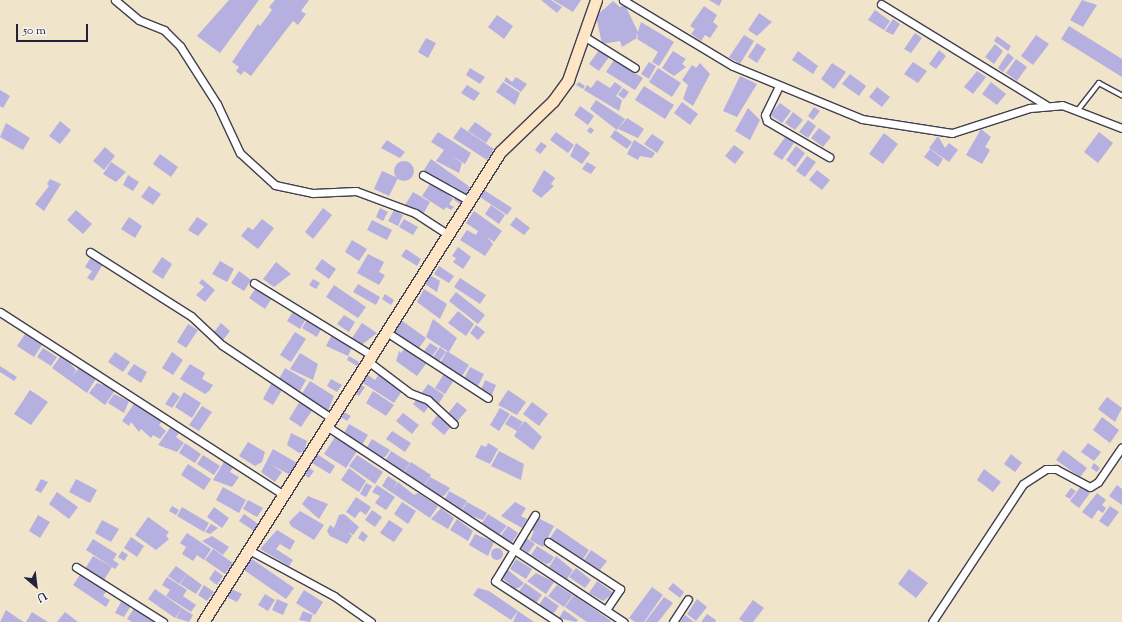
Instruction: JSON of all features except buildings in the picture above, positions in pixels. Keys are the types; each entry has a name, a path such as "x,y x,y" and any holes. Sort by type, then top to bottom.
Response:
{"street":[{"path":"115,0 139,20 164,30 180,46 217,104 240,152 275,186 313,193 356,191 415,213 447,234"},
{"path":"203,622 388,333 468,200 500,152 560,93 568,80 582,35 596,0"},
{"path":"623,0 687,41 780,86 862,119 952,133 1046,105"},
{"path":"881,4 1046,105 1078,110 1122,128"},
{"path":"582,35 635,68"},
{"path":"780,86 765,115 767,121 829,157"},
{"path":"423,175 468,200"},
{"path":"90,252 191,316 222,345 330,423 624,622"},
{"path":"254,283 371,359 410,393 428,400 454,424"},
{"path":"0,312 284,495"},
{"path":"388,333 488,398"},
{"path":"932,622 1023,484 1046,469 1056,469 1090,487 1098,482 1122,446"},
{"path":"535,515 495,581 558,622"},
{"path":"548,542 620,589 606,610"},
{"path":"249,550 334,596 371,622"},
{"path":"76,566 163,622"},
{"path":"674,622 688,599"}],"lane":[{"path":"1078,110 1099,83 1122,95"}]}
